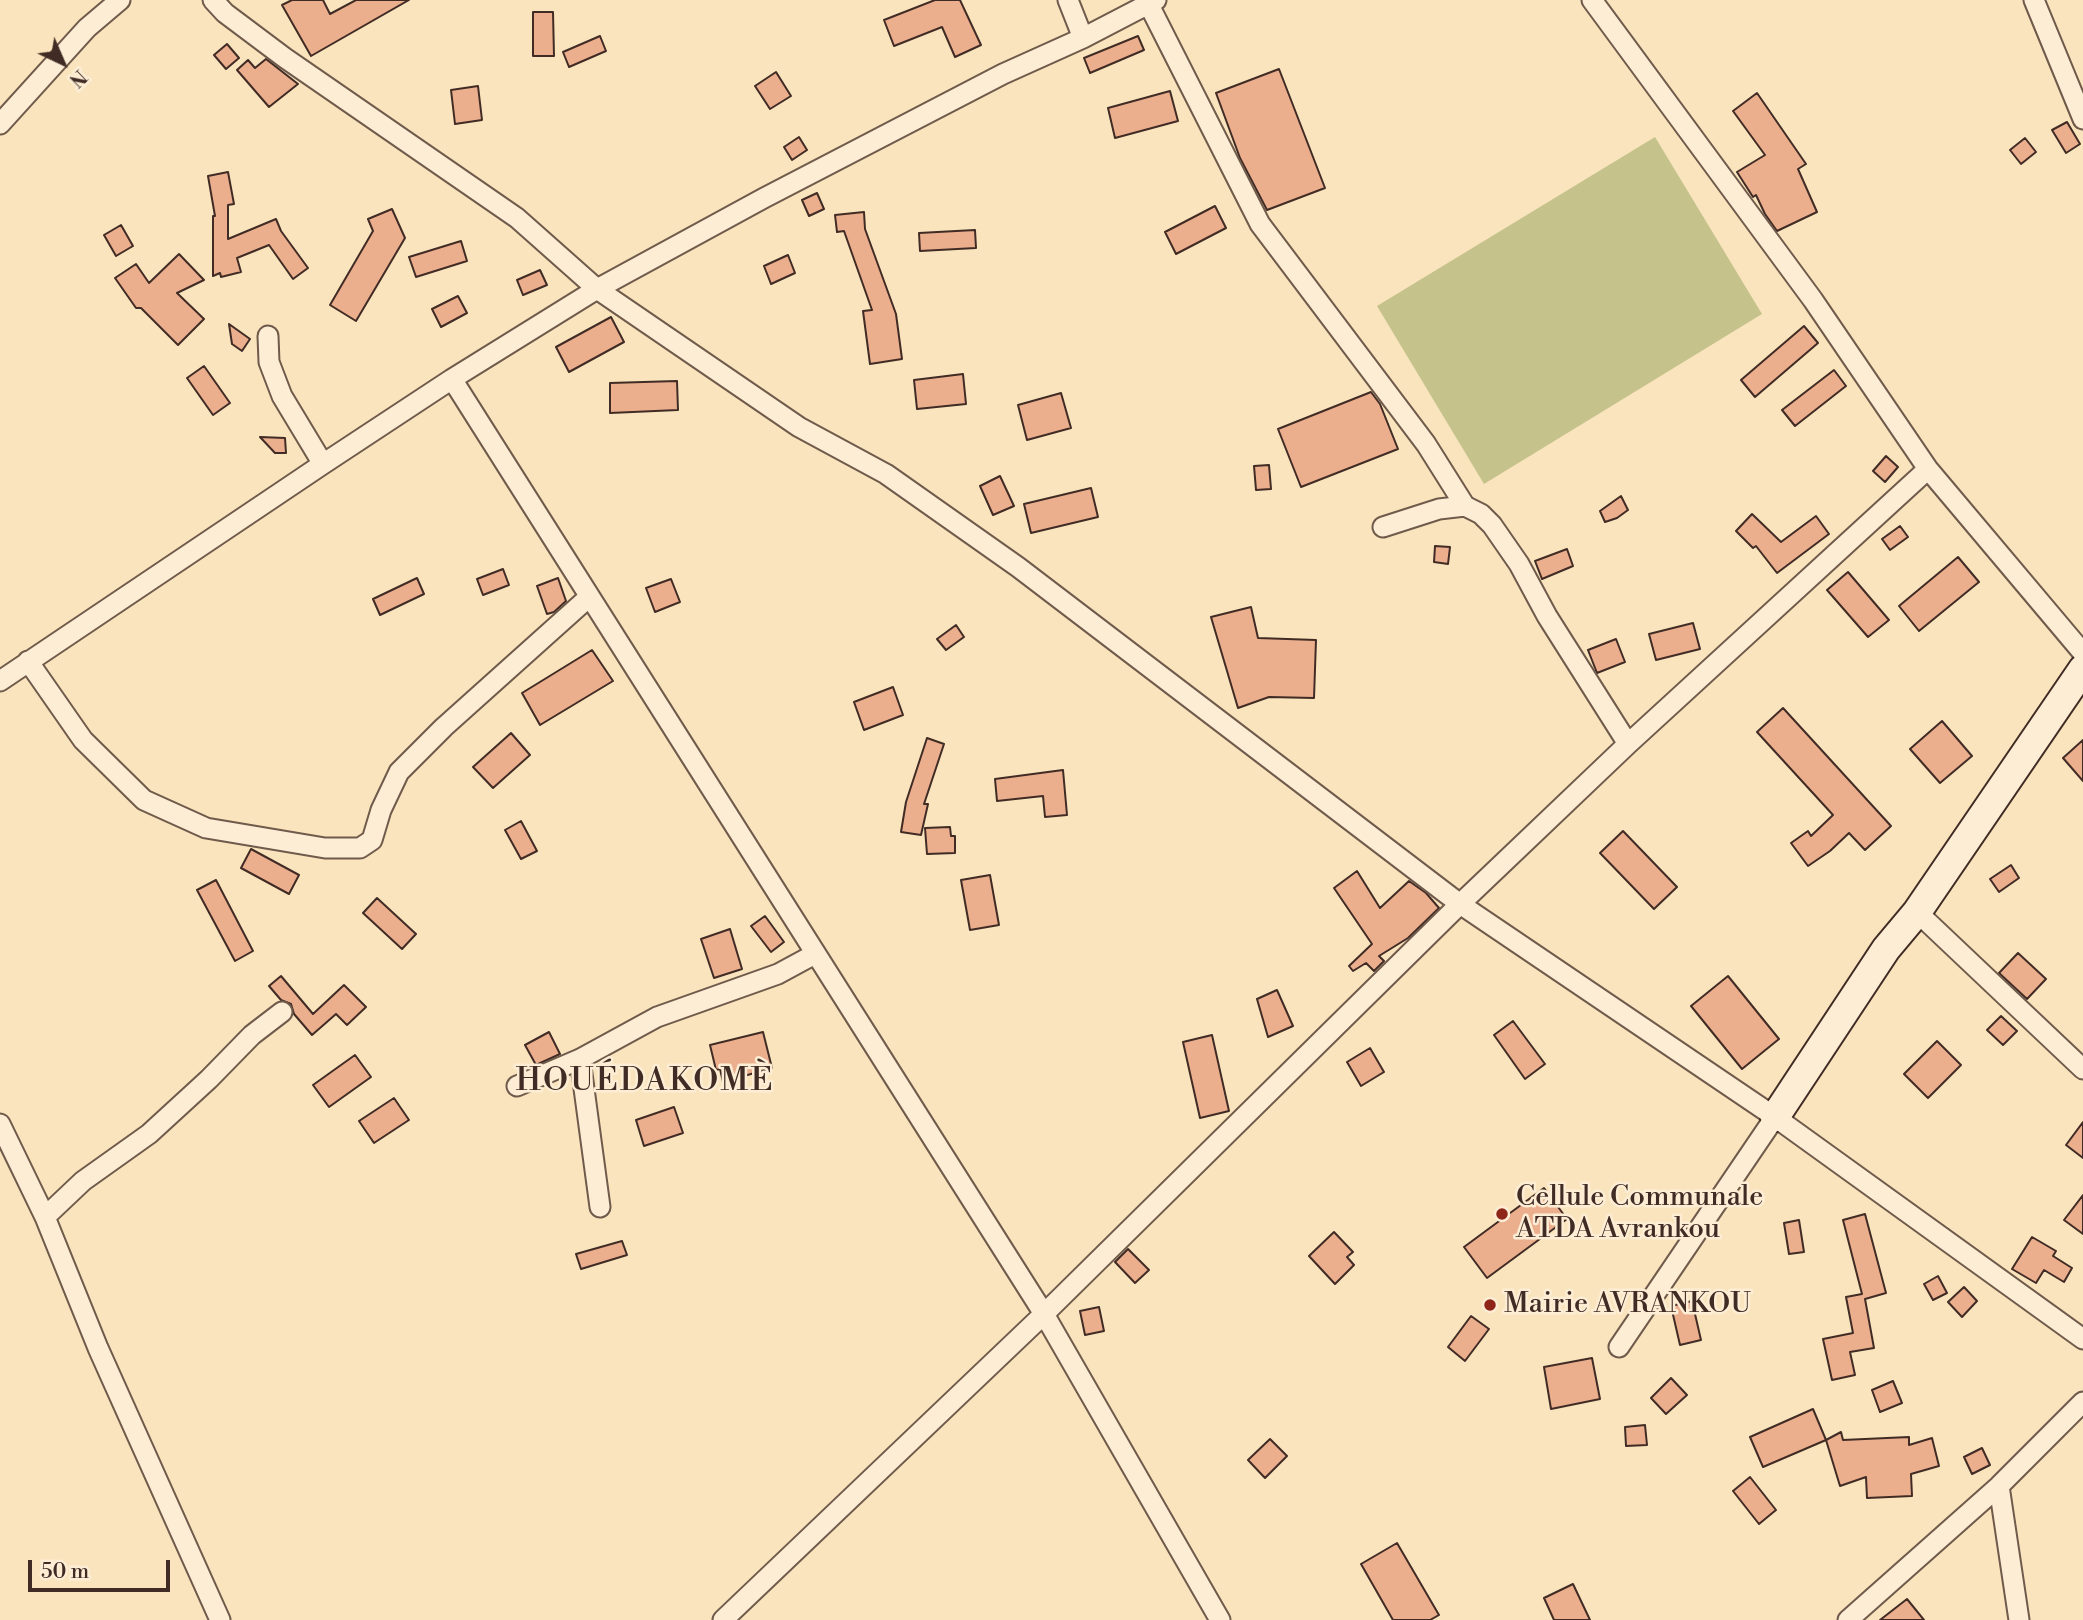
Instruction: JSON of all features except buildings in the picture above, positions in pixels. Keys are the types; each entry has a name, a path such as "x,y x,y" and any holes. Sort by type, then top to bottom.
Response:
{"street":[{"path":"0,124 87,28 120,0"},
{"path":"213,0 225,13 285,58 517,218 597,289 799,427 886,474 1018,566 1460,904 1774,1117 2083,1339"},
{"path":"1068,0 1083,38"},
{"path":"1592,0 1813,300 1928,469 2083,653"},
{"path":"2034,0 2083,119"},
{"path":"0,681 452,379 597,289 764,198 991,80 1083,38 1152,2 1260,223 1426,444 1465,506 1481,514 1519,564 1547,616 1628,744"},
{"path":"268,336 269,362 282,396 323,464"},
{"path":"452,379 1044,1314 1220,1620"},
{"path":"723,1620 1044,1314 1460,904 1628,744 1928,469"},
{"path":"1383,527 1439,509 1465,506"},
{"path":"28,661 83,740 144,800 206,828 325,848 360,848 372,839 381,810 399,772 444,727 589,597"},
{"path":"1619,1347 1886,949 1917,912 2083,669"},
{"path":"1917,912 2083,1069"},
{"path":"517,1086 580,1059 657,1017 778,974 814,954"},
{"path":"45,1217 83,1181 149,1134 252,1035 282,1013"},
{"path":"580,1059 600,1207"},
{"path":"0,1124 45,1217 98,1348 220,1620"},
{"path":"1847,1620 1999,1486 2083,1402"},
{"path":"1999,1486 2018,1619"}],"shaded area":[{"path":"1655,137 1762,314 1484,484 1377,306"}],"place":[{"name":"Cellule Communale ATDA Avrankou","path":"1502,1214"},
{"name":"Mairie AVRANKOU","path":"1490,1305"}],"district":[{"name":"HOUÉDAKOMÈ","path":"645,1082"}]}
